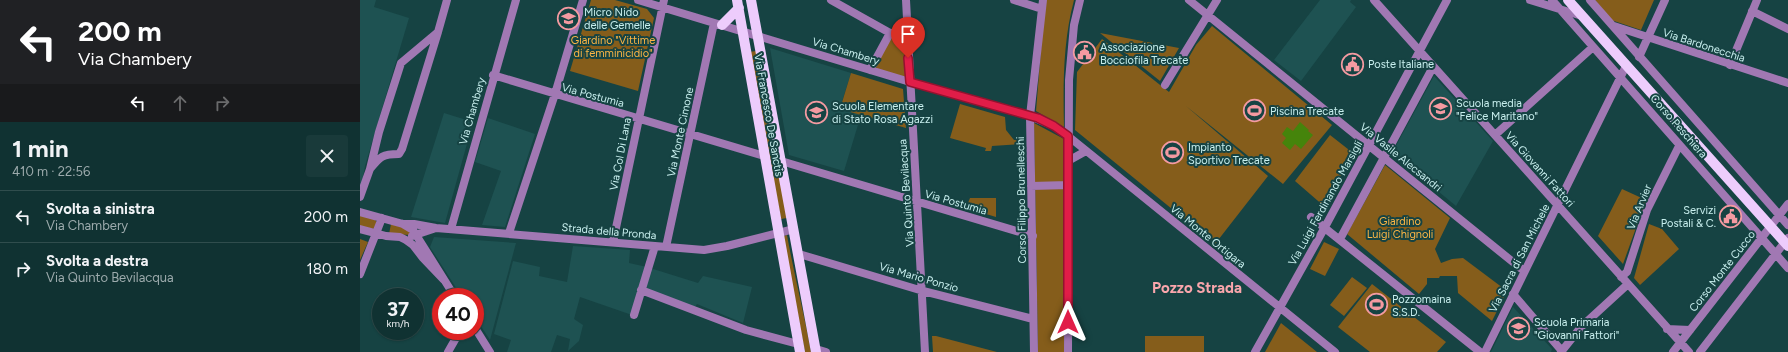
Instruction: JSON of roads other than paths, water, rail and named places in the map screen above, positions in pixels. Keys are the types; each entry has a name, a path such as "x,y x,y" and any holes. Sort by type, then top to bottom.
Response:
{"main road":[{"name":"Via Francesco De Sanctis","path":"751,0 816,351"},
{"name":"Corso Peschiera","path":"1568,0 1771,227 1787,242"},
{"name":"Via Francesco De Sanctis","path":"738,4 799,348"},
{"path":"718,24 738,4"}],"street":[{"path":"370,169 381,157 388,154 399,154 402,149 447,0"},
{"name":"Via Chambery","path":"451,229 493,76 516,0"},
{"path":"493,76 555,94 583,0"},
{"name":"Via Chambery","path":"638,0 663,4 718,24 910,82 1030,116 1054,126 1068,136"},
{"path":"831,0 890,33 907,32"},
{"name":"Via Quinto Bevilacqua","path":"906,0 926,352"},
{"path":"1014,0 1042,9"},
{"name":"Corso Filippo Brunelleschi","path":"1034,352 1030,116 1043,0"},
{"path":"1068,352 1069,80 1074,25 1080,0"},
{"name":"Via Vasile Alecsandri","path":"1189,0 1524,271"},
{"path":"1165,85 1217,0"},
{"name":"Via Giovanni Fattori","path":"1374,0 1689,352"},
{"name":"Via Luigi Ferdinando Marsigli","path":"1255,352 1325,228 1447,0"},
{"name":"Corso Peschiera","path":"1552,0 1788,268"},
{"name":"Corso Peschiera","path":"1590,0 1788,225"},
{"path":"1639,57 1665,0"},
{"path":"1730,65 1757,0"},
{"path":"1534,1 1582,16"},
{"name":"Via Col Di Lana","path":"613,242 663,4"},
{"path":"1752,11 1788,29"},
{"name":"Via Monte Cimone","path":"666,247 691,134 718,24"},
{"name":"Via Bardonecchia","path":"1613,26 1788,83"},
{"path":"360,197 370,169 379,132 401,63 438,32"},
{"path":"870,70 890,33"},
{"path":"1495,135 1593,47"},
{"name":"Via Sacra di San Michele","path":"1485,352 1626,66"},
{"path":"1340,239 1433,67"},
{"name":"Via Postumia","path":"509,233 555,94 764,156"},
{"name":"Via Monte Ortigara","path":"1068,136 1335,352"},
{"name":"Via Arvier","path":"1621,277 1627,272 1647,210 1679,146"},
{"path":"1068,161 1086,151"},
{"name":"Via Postumia","path":"781,161 1032,236"},
{"path":"1031,186 1068,185"},
{"name":"Corso Monte Cucco","path":"1673,352 1788,204"},
{"name":"Strada della Pronda","path":"360,212 402,224 414,224 436,228 704,250 779,233"},
{"path":"1311,217 1480,352"},
{"path":"360,274 382,218"},
{"path":"402,224 413,230 449,288"},
{"name":"Strada della Pronda","path":"400,237 416,235 436,228"},
{"path":"360,229 376,234 400,237 411,242 423,258 444,280"},
{"path":"779,233 794,229"},
{"path":"423,245 427,232"},
{"path":"1700,352 1787,242"},
{"path":"634,315 655,246"},
{"name":"Via Mario Ponzio","path":"799,254 923,291 1033,319"},
{"path":"1513,294 1562,351 1582,327 1628,284"},
{"name":"Via Francesco De Sanctis","path":"641,290 746,330 799,348"},
{"path":"1673,352 1669,331 1690,330"},
{"path":"448,352 455,340"},
{"path":"482,340 490,352"},
{"path":"816,351 826,352"}],"place":[{"name":"Micro Nido delle Gemelle","path":"569,18"},
{"name":"Associazione Bocciofila Trecate","path":"1085,53"},
{"name":"Poste Italiane","path":"1352,64"},
{"name":"Scuola media \"Felice Maritano\"","path":"1440,109"},
{"name":"Piscina Trecate","path":"1254,111"},
{"name":"Scuola Elementare di Stato Rosa Agazzi","path":"816,112"},
{"name":"Impianto Sportivo Trecate","path":"1172,153"},
{"name":"Servizi Postali & C.","path":"1731,216"},
{"name":"Pozzomaina S.S.D.","path":"1377,305"},
{"name":"Scuola Primaria \"Giovanni Fattori\"","path":"1518,328"}],"district":[{"name":"Pozzo Strada","path":"1197,288"}],"park label":[{"name":"Giardino \"Vittime di femminicidio\"","path":"613,46"},
{"name":"Giardino Luigi Chignoli","path":"1400,227"}]}
